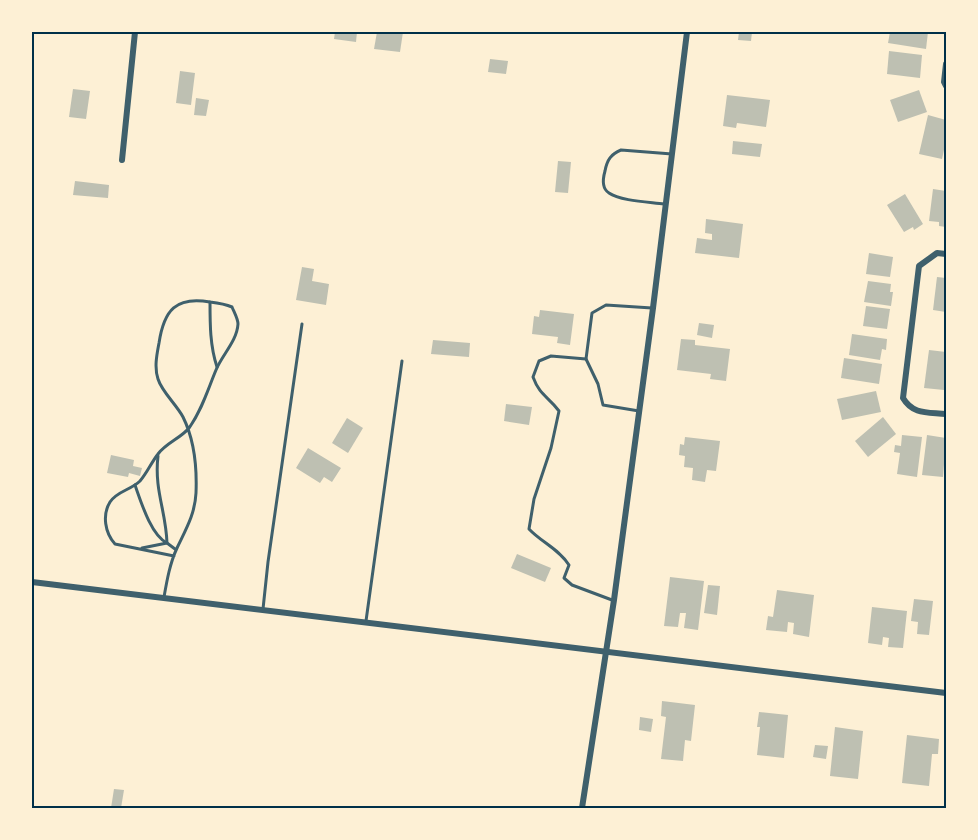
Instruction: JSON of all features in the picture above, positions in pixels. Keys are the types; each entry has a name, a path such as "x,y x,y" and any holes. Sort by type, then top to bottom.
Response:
{"street":[{"path":"122,160 135,32"},
{"path":"582,808 614,600 687,32"},
{"path":"946,64 944,82 946,86"},
{"path":"946,254 937,253 919,266 903,398 908,407 915,410 946,414"},
{"path":"32,582 946,693"}],"lane":[{"path":"666,204 642,202 609,193 603,181 607,162 611,156 621,150 672,154"},
{"path":"164,598 168,573 174,556 176,550 193,516 196,491 192,439 188,429 183,417 158,380 156,362 162,324 168,313 178,304 190,300 210,302 232,307 238,324 233,339 217,367 210,389 188,429 158,454 141,480 116,495 109,503 105,515 110,539 115,544 174,556"},
{"path":"210,302 212,345 217,367"},
{"path":"639,411 603,405 598,384 586,359 592,313 606,305 653,308"},
{"path":"263,611 302,324"},
{"path":"586,359 551,356 539,361 533,377 538,390 552,401 559,411 551,448 534,499 529,529 536,537 563,556 569,565 564,578 572,585 614,600"},
{"path":"366,623 402,360"},
{"path":"158,454 157,489 167,533 167,543"},
{"path":"135,485 143,508 155,531 161,540 176,550"},
{"path":"138,548 167,543"}],"building":[{"path":"335,32 357,32 356,42 334,39"},
{"path":"377,32 403,32 400,52 374,49"},
{"path":"739,32 752,32 751,41 738,40"},
{"path":"890,32 928,32 926,49 888,43"},
{"path":"889,51 922,55 920,78 887,74"},
{"path":"490,59 508,61 506,74 488,72"},
{"path":"180,71 195,73 191,105 176,103"},
{"path":"73,89 90,91 86,119 69,117"},
{"path":"919,90 927,112 898,122 890,100"},
{"path":"727,95 770,100 766,127 737,123 736,128 723,126"},
{"path":"196,98 209,100 206,116 194,115"},
{"path":"928,115 946,120 946,141 942,159 919,154"},
{"path":"733,141 762,144 760,157 732,154"},
{"path":"558,161 571,162 568,193 555,192"},
{"path":"75,181 109,185 108,198 73,195"},
{"path":"933,189 946,191 946,227 939,226 939,222 929,221"},
{"path":"905,194 923,224 914,230 913,227 904,232 887,205"},
{"path":"706,219 743,224 739,258 695,253 697,238 712,240 712,234 705,233"},
{"path":"869,253 893,257 890,277 866,274"},
{"path":"302,267 314,269 312,281 329,284 326,305 296,300"},
{"path":"937,277 946,278 946,312 933,310"},
{"path":"868,281 891,284 890,292 893,292 891,306 864,302"},
{"path":"866,306 890,309 887,329 863,326"},
{"path":"540,310 574,314 570,345 557,343 558,337 532,334 534,316 539,317"},
{"path":"699,323 714,325 712,338 697,335"},
{"path":"852,334 887,339 886,350 882,349 880,360 849,355"},
{"path":"681,339 695,340 695,345 730,349 726,381 710,379 711,374 677,370"},
{"path":"433,340 470,343 469,357 431,354"},
{"path":"929,350 946,352 944,390 924,388"},
{"path":"844,358 882,364 879,384 841,378"},
{"path":"876,391 881,412 842,420 837,399"},
{"path":"506,404 532,407 529,425 504,421"},
{"path":"883,417 896,434 868,457 855,441"},
{"path":"347,418 363,428 348,453 332,443"},
{"path":"902,435 922,437 917,477 897,474 900,453 894,452 895,445 901,446"},
{"path":"927,435 946,438 943,477 922,475"},
{"path":"685,437 720,441 716,471 707,470 705,482 692,480 693,468 684,467 685,456 679,455 680,444 684,445"},
{"path":"308,448 341,468 332,482 324,477 320,483 296,468"},
{"path":"111,455 134,460 133,466 142,468 140,476 129,473 128,477 107,473"},
{"path":"517,554 551,568 545,582 511,568"},
{"path":"670,577 704,581 698,630 684,628 686,613 680,613 678,627 664,626"},
{"path":"708,585 720,586 717,615 704,613"},
{"path":"777,590 814,595 809,637 793,634 794,623 788,622 787,632 766,630 768,616 773,617"},
{"path":"914,599 933,601 929,635 917,634 918,622 911,621"},
{"path":"872,607 907,611 903,648 888,647 889,638 883,637 882,645 868,643"},
{"path":"662,701 695,705 691,741 685,740 683,761 661,759 666,717 661,716"},
{"path":"759,712 788,715 784,758 757,755"},
{"path":"640,717 653,719 651,732 639,730"},
{"path":"835,727 863,731 858,779 830,776"},
{"path":"907,735 939,739 938,754 932,754 929,786 902,783"},
{"path":"815,745 828,746 826,759 813,757"},
{"path":"114,789 124,790 121,808 111,808"}]}
